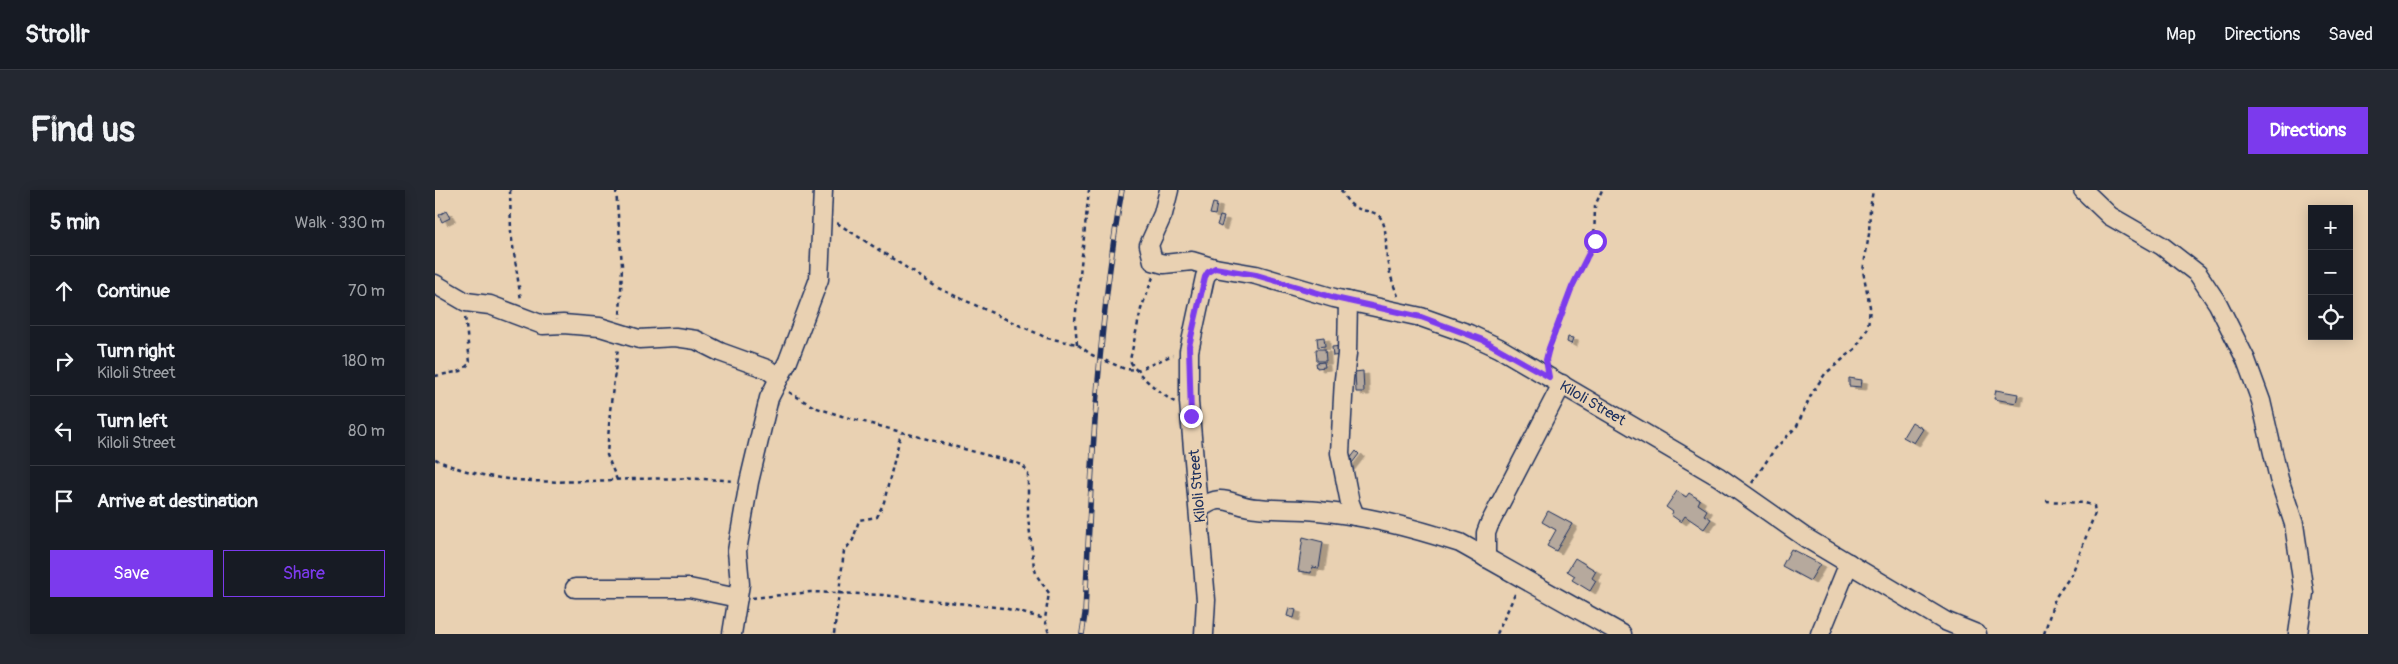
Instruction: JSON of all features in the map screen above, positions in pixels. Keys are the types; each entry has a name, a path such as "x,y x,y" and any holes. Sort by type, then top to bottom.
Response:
{"street":[{"path":"1169,190 1163,214 1149,246 1151,256 1157,264 1192,261 1215,268"},
{"path":"2083,190 2111,216 2162,246 2199,274 2218,304 2246,360 2261,400 2279,479 2288,502 2296,532 2304,593 2298,634"},
{"path":"732,634 740,584 737,551 749,482 769,398 819,279 823,199"},
{"name":"Kiloli Street","path":"1204,634 1206,600 1191,416 1189,346 1205,277 1208,272 1215,268 1256,275 1348,300 1409,314 1483,340 1745,494 1806,538 1945,621 1977,634"},
{"path":"435,284 466,302 490,305 543,325 563,324 600,327 639,339 675,337 696,340 720,352 767,369 779,378"},
{"path":"1348,300 1347,354 1340,453 1350,503 1355,516"},
{"path":"1486,558 1486,533 1489,525 1555,381"},
{"path":"1200,509 1213,501 1221,499 1255,508 1319,511 1355,516 1441,537 1460,543 1622,634"},
{"path":"1820,634 1849,563"},
{"path":"575,588 689,588 738,598"}],"path":[{"path":"510,190 511,233 525,318"},
{"path":"616,190 622,265 620,332 610,410 607,455 617,480"},
{"path":"1077,344 1075,321 1089,190"},
{"path":"1341,190 1349,203 1356,209 1375,214 1382,222 1387,260 1395,288 1409,314"},
{"path":"1555,381 1546,360 1549,348 1572,287 1594,246 1595,206 1603,190"},
{"path":"1745,494 1774,450 1797,426 1812,393 1825,374 1855,349 1867,328 1870,308 1863,271 1873,190"},
{"path":"823,199 837,223 938,288 1047,338 1077,344 1100,358 1125,369 1138,370 1189,346"},
{"path":"1151,256 1152,280 1141,309 1130,360 1159,392 1180,405 1191,416"},
{"path":"435,376 461,371 470,363 465,317 466,302"},
{"path":"779,378 789,392 814,407 901,433 1014,461 1026,468 1030,549 1037,576 1049,593 1045,620 1048,633"},
{"path":"833,634 844,551 853,540 859,520 877,517 884,502 901,433"},
{"path":"435,459 461,471 508,478 570,482 707,479 749,482"},
{"path":"2043,634 2055,598 2072,574 2095,513 2094,506 2085,503 2045,501"},
{"path":"1497,634 1523,580"},
{"path":"738,598 811,592 963,602 1011,609 1045,620"}],"building":[{"path":"1213,203 1217,204 1215,215 1210,214"},
{"path":"446,211 450,218 442,222 439,215"},
{"path":"1220,216 1224,217 1221,227 1217,225"},
{"path":"1324,337 1325,346 1318,347 1317,338"},
{"path":"1568,337 1573,338 1571,344 1567,342"},
{"path":"1341,346 1342,355 1333,356 1332,347"},
{"path":"1316,349 1325,349 1326,361 1317,361"},
{"path":"1324,362 1325,367 1317,368 1316,363"},
{"path":"1363,371 1364,392 1356,392 1355,372"},
{"path":"1849,378 1862,380 1861,387 1849,386"},
{"path":"1996,390 2018,394 2016,403 1994,399"},
{"path":"1912,422 1923,429 1914,443 1903,437"},
{"path":"1356,451 1359,454 1349,467 1346,464"},
{"path":"1677,491 1686,497 1689,493 1700,500 1698,504 1707,510 1704,515 1711,519 1704,529 1685,516 1681,522 1671,515 1673,512 1666,507"},
{"path":"1548,511 1572,524 1556,551 1547,546 1556,530 1542,522"},
{"path":"1303,537 1323,542 1319,568 1312,567 1311,573 1298,571"},
{"path":"1791,549 1820,564 1810,581 1782,566"},
{"path":"1575,558 1596,571 1592,578 1596,581 1590,591 1572,580 1575,576 1567,571"},
{"path":"1289,608 1296,610 1294,618 1287,616"}],"railway":[{"path":"1082,634 1085,614 1096,401 1113,243 1122,190"}],"route":[{"path":"1191,416 1189,402 1189,346 1200,294 1205,277 1211,269 1218,268 1256,275 1335,298 1421,317 1483,340 1549,377 1546,360 1549,348 1572,287 1595,241"}]}
